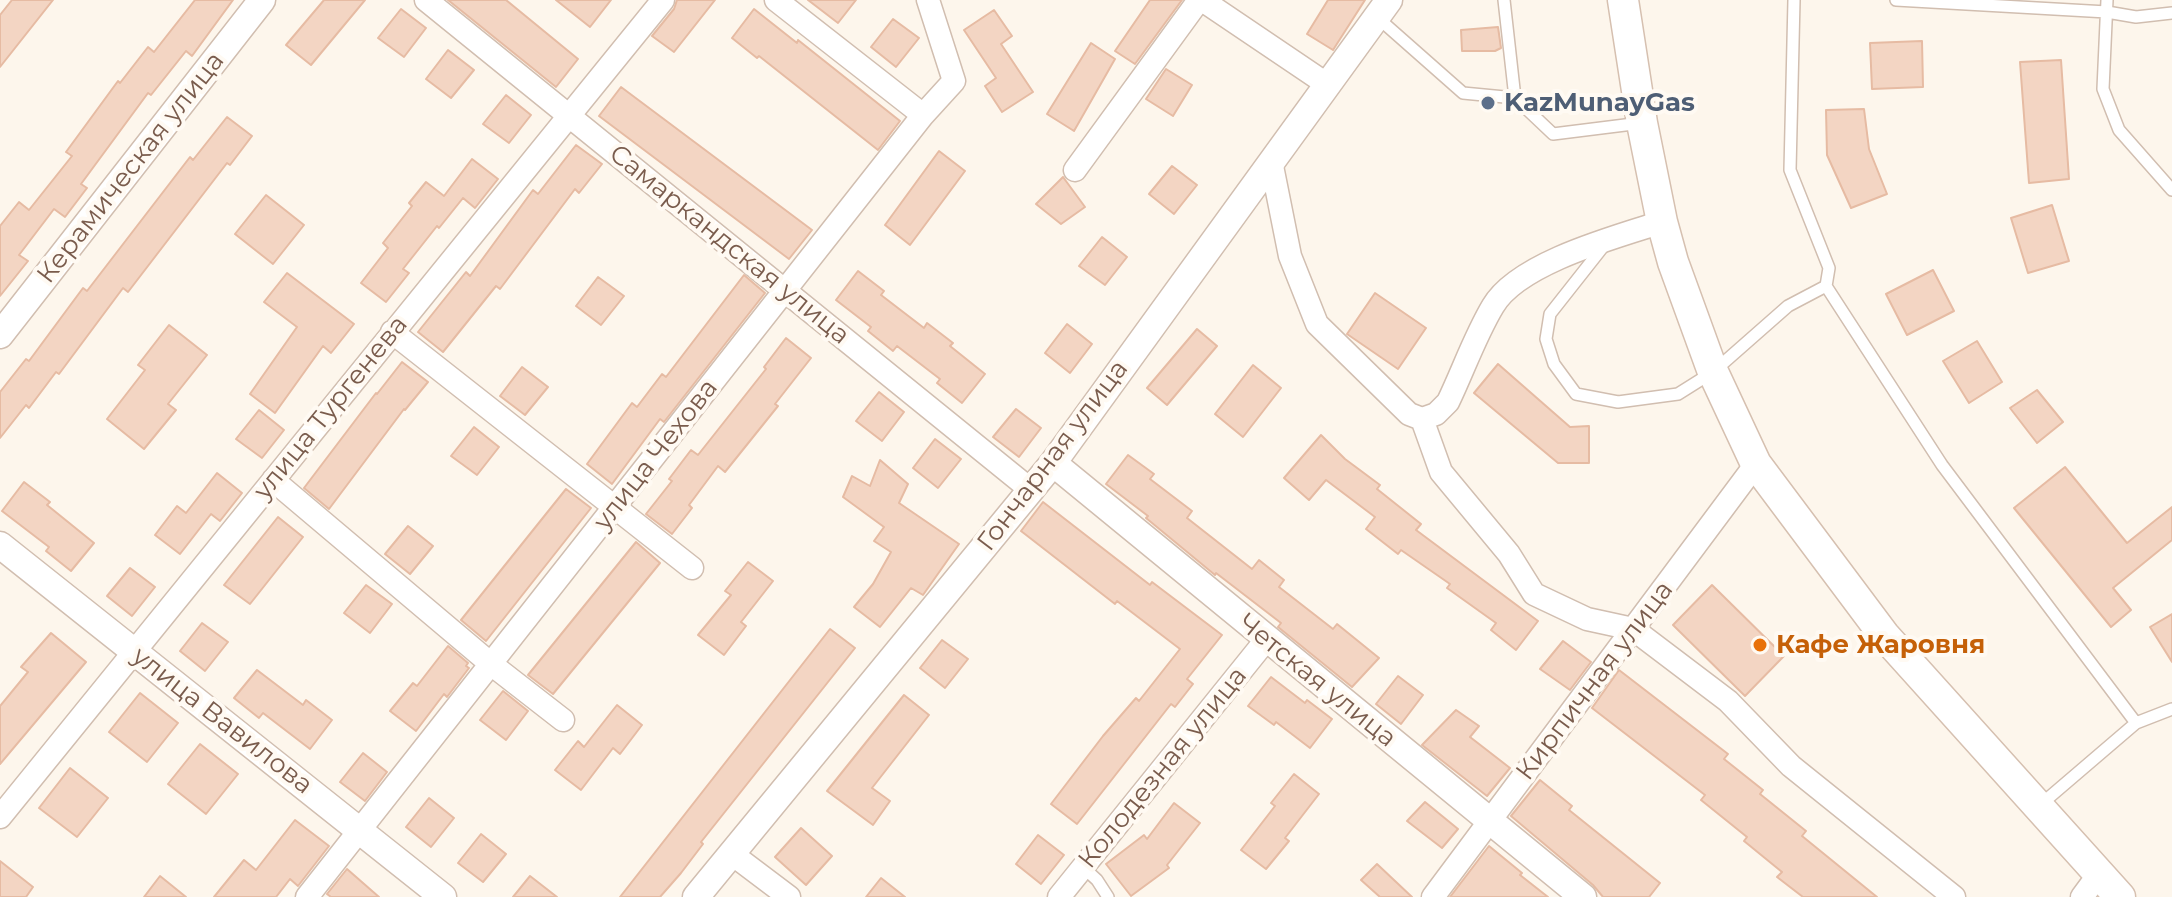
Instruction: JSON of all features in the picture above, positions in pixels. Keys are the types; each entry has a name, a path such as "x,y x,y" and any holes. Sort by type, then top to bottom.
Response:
{"main road":[{"path":"1623,0 1642,123 1673,262 1713,372 1756,464 1884,635 2038,807 2090,885 2120,897"}],"street":[{"name":"Керамическая улица","path":"0,335 262,0"},
{"name":"Самаркандская улица","path":"426,0 1031,490"},
{"name":"улица Тургенева","path":"0,817 663,0"},
{"path":"776,0 923,115"},
{"name":"улица Чехова","path":"307,897 923,115 954,81 928,0"},
{"path":"1075,170 1201,0 1328,85"},
{"name":"Гончарная улица","path":"696,897 1053,463 1383,9"},
{"path":"1271,161 1290,256 1317,324 1409,414 1422,419 1436,414 1448,402 1494,303 1525,273 1611,238 1662,222"},
{"path":"392,332 692,568"},
{"path":"1422,419 1441,472 1509,554 1534,594 1587,619 1633,629 1728,701 1791,766 1954,897"},
{"name":"Четская улица","path":"1053,463 1583,897"},
{"name":"Кирпичная улица","path":"1433,897 1756,464"},
{"path":"273,480 491,664 563,720"},
{"name":"улица Вавилова","path":"0,545 443,897"},
{"name":"Колодезная улица","path":"1059,897 1266,640"},
{"path":"732,854 789,897"}],"lane":[{"path":"1504,0 1515,98"},
{"path":"1794,0 1790,170 1829,268 1826,286 1942,465 2136,723"},
{"path":"1896,0 2107,6 2136,17 2172,13"},
{"path":"2107,6 2103,89 2119,130 2172,190"},
{"path":"1383,9 1463,93 1515,98 1553,134 1642,123"},
{"path":"1611,238 1550,314 1546,339 1554,364 1576,394 1618,402 1678,394 1713,372 1788,306 1826,286"},
{"path":"2038,807 2136,723 2172,709"},
{"path":"1084,868 1108,897"}],"building":[{"path":"12,0 53,0 0,67 0,15"},
{"path":"195,0 233,0 192,56 186,51 151,95 148,93 81,184 87,188 65,217 54,209 19,255 28,261 0,296 0,226 19,202 29,210 72,156 66,152 118,81 120,83 148,47 154,52"},
{"path":"324,0 365,0 311,65 286,45"},
{"path":"448,0 506,0 578,59 556,87"},
{"path":"556,0 611,0 590,27"},
{"path":"677,0 715,0 674,52 652,36 674,9"},
{"path":"808,0 856,0 838,23"},
{"path":"1150,0 1182,0 1135,64 1115,51"},
{"path":"1328,0 1365,0 1333,50 1307,34"},
{"path":"401,9 426,28 404,57 378,38"},
{"path":"754,9 900,121 878,150 732,38"},
{"path":"994,10 1012,36 1001,44 1033,92 1002,112 985,86 996,78 964,30"},
{"path":"893,19 919,38 896,67 871,47"},
{"path":"1498,27 1501,48 1495,51 1462,51 1461,30"},
{"path":"1922,41 1923,87 1872,89 1870,43"},
{"path":"1091,43 1115,59 1074,131 1047,114"},
{"path":"448,50 474,70 451,98 426,79"},
{"path":"2061,60 2069,179 2029,183 2020,62"},
{"path":"1166,69 1192,85 1173,116 1146,99"},
{"path":"621,87 812,230 789,259 599,116"},
{"path":"506,95 531,115 509,143 483,124"},
{"path":"1864,109 1869,149 1887,194 1851,208 1827,155 1826,110"},
{"path":"227,117 252,136 230,165 227,163 128,292 123,288 59,374 56,372 29,408 26,405 0,438 0,392 26,359 29,361 83,288 87,291 190,157 193,160"},
{"path":"576,145 602,164 579,193 575,189 500,289 496,286 443,352 418,332 466,272 470,276 533,190 538,194"},
{"path":"939,151 965,171 910,245 885,225"},
{"path":"472,159 498,179 475,208 463,198 439,228 437,226 403,269 409,273 386,302 361,283 388,248 383,243 426,182 444,196"},
{"path":"1172,166 1197,185 1174,214 1149,194"},
{"path":"1063,177 1085,207 1061,224 1036,204"},
{"path":"266,195 304,225 273,264 235,234"},
{"path":"2052,205 2069,261 2028,273 2011,218"},
{"path":"1102,237 1127,257 1105,285 1079,266"},
{"path":"1933,270 1954,311 1907,335 1886,294"},
{"path":"858,271 884,291 881,295 924,328 927,323 985,374 962,403 937,383 940,379 897,346 893,351 868,331 871,327 836,300"},
{"path":"287,273 354,324 331,353 323,346 275,413 250,394 297,327 264,302"},
{"path":"744,275 765,293 664,422 660,419 612,484 587,464 632,403 637,407 662,374 666,377"},
{"path":"598,277 624,296 601,325 576,306"},
{"path":"1375,293 1426,328 1398,369 1347,334"},
{"path":"1067,324 1092,344 1070,373 1045,353"},
{"path":"169,325 207,355 168,404 176,410 144,449 107,419 145,370 138,365"},
{"path":"1197,329 1217,346 1167,405 1147,388"},
{"path":"786,338 811,358 775,404 778,406 725,472 718,466 672,534 646,514 691,450 698,455 766,369 764,367"},
{"path":"1977,341 2002,382 1969,403 1943,361"},
{"path":"402,362 428,382 329,509 304,488"},
{"path":"1498,364 1570,427 1589,426 1589,463 1558,463 1474,393"},
{"path":"1253,365 1281,388 1243,437 1215,414"},
{"path":"522,367 548,387 525,415 500,396"},
{"path":"2037,390 2063,422 2037,443 2010,408"},
{"path":"879,392 904,412 882,441 856,421"},
{"path":"1016,409 1041,428 1019,457 993,437"},
{"path":"259,410 284,430 262,458 236,439"},
{"path":"474,427 499,447 477,475 451,456"},
{"path":"1321,435 1345,459 1380,485 1377,489 1421,524 1416,530 1538,621 1516,650 1491,630 1496,623 1447,588 1450,584 1401,550 1398,554 1366,529 1375,517 1326,480 1309,500 1284,478"},
{"path":"935,439 961,459 938,488 913,468"},
{"path":"1128,455 1154,474 1150,479 1192,511 1187,518 1252,569 1259,560 1284,580 1279,587 1333,629 1337,624 1379,658 1352,687 1278,627 1281,623 1215,575 1106,484"},
{"path":"880,460 908,484 899,503 959,544 923,595 911,588 880,627 854,607 873,584 891,552 874,541 884,527 843,497 852,476 870,486"},
{"path":"2065,467 2127,543 2172,507 2172,540 2113,588 2131,610 2111,627 2014,508"},
{"path":"217,473 242,493 220,521 211,514 180,554 155,535 177,506 186,513"},
{"path":"24,482 94,543 71,571 46,551 49,547 2,511"},
{"path":"566,489 591,508 486,641 461,620"},
{"path":"1043,502 1150,585 1152,582 1222,635 1187,679 1193,684 1175,707 1171,704 1077,824 1051,804 1103,736 1136,698 1139,701 1180,649 1117,601 1115,604 1021,531"},
{"path":"278,517 303,537 250,604 224,585"},
{"path":"408,526 433,546 410,574 385,554"},
{"path":"636,542 660,563 553,694 528,675"},
{"path":"748,562 773,581 741,622 746,626 724,655 698,635 731,595 725,591"},
{"path":"130,568 155,587 132,616 107,596"},
{"path":"366,585 392,604 370,633 344,613"},
{"path":"1712,585 1784,656 1745,696 1673,625"},
{"path":"2172,614 2172,662 2150,627"},
{"path":"202,623 228,642 205,671 180,651"},
{"path":"830,629 855,648 701,842 703,844 681,873 660,897 620,897"},
{"path":"51,633 86,662 0,764 0,706 28,672 21,667"},
{"path":"942,640 968,659 945,688 920,668"},
{"path":"1563,641 1591,662 1570,690 1540,669"},
{"path":"448,646 468,663 466,666 469,668 416,731 390,711 413,683 417,686"},
{"path":"257,670 303,705 306,700 332,720 310,749 263,713 259,718 234,698"},
{"path":"1619,670 1728,754 1724,759 1763,790 1760,794 1806,831 1802,836 1877,897 1803,897 1777,877 1782,872 1744,841 1747,837 1701,800 1705,795 1592,708"},
{"path":"1398,676 1423,695 1401,724 1376,704"},
{"path":"1271,677 1332,719 1310,748 1276,722 1274,725 1248,706"},
{"path":"503,691 528,711 506,740 480,720"},
{"path":"140,693 178,723 147,762 109,732"},
{"path":"904,695 929,715 872,788 890,801 873,825 827,791"},
{"path":"617,705 642,725 620,754 613,748 581,790 555,770 578,741 584,747"},
{"path":"1456,710 1479,726 1470,737 1510,768 1487,796 1422,745"},
{"path":"200,744 238,774 206,814 168,784"},
{"path":"363,753 387,772 365,801 340,782"},
{"path":"70,768 108,798 77,837 39,808"},
{"path":"1294,774 1319,794 1285,838 1289,841 1266,869 1241,850 1275,806 1271,803"},
{"path":"1540,780 1572,806 1569,810 1660,883 1649,897 1603,897 1511,816"},
{"path":"429,798 454,818 431,847 406,827"},
{"path":"1425,802 1458,829 1442,848 1407,821"},
{"path":"1174,803 1200,823 1167,865 1169,868 1131,896 1106,864 1144,835 1147,839"},
{"path":"295,820 329,846 298,886 290,879 276,897 214,897 244,860 256,870"},
{"path":"801,828 832,856 806,885 775,857"},
{"path":"481,834 506,854 483,882 458,863"},
{"path":"1038,835 1064,855 1041,884 1016,864"},
{"path":"1489,846 1522,873 1520,875 1548,897 1450,897"},
{"path":"0,861 33,887 26,897 0,897"},
{"path":"1377,864 1412,897 1380,897 1361,880"},
{"path":"347,869 379,897 331,897 327,894"},
{"path":"160,876 186,897 144,897"},
{"path":"530,876 557,897 513,897"},
{"path":"881,878 905,897 866,897"}],"place":[{"name":"KazMunayGas","path":"1488,103"},
{"name":"Кафе Жаровня","path":"1760,645"}]}
